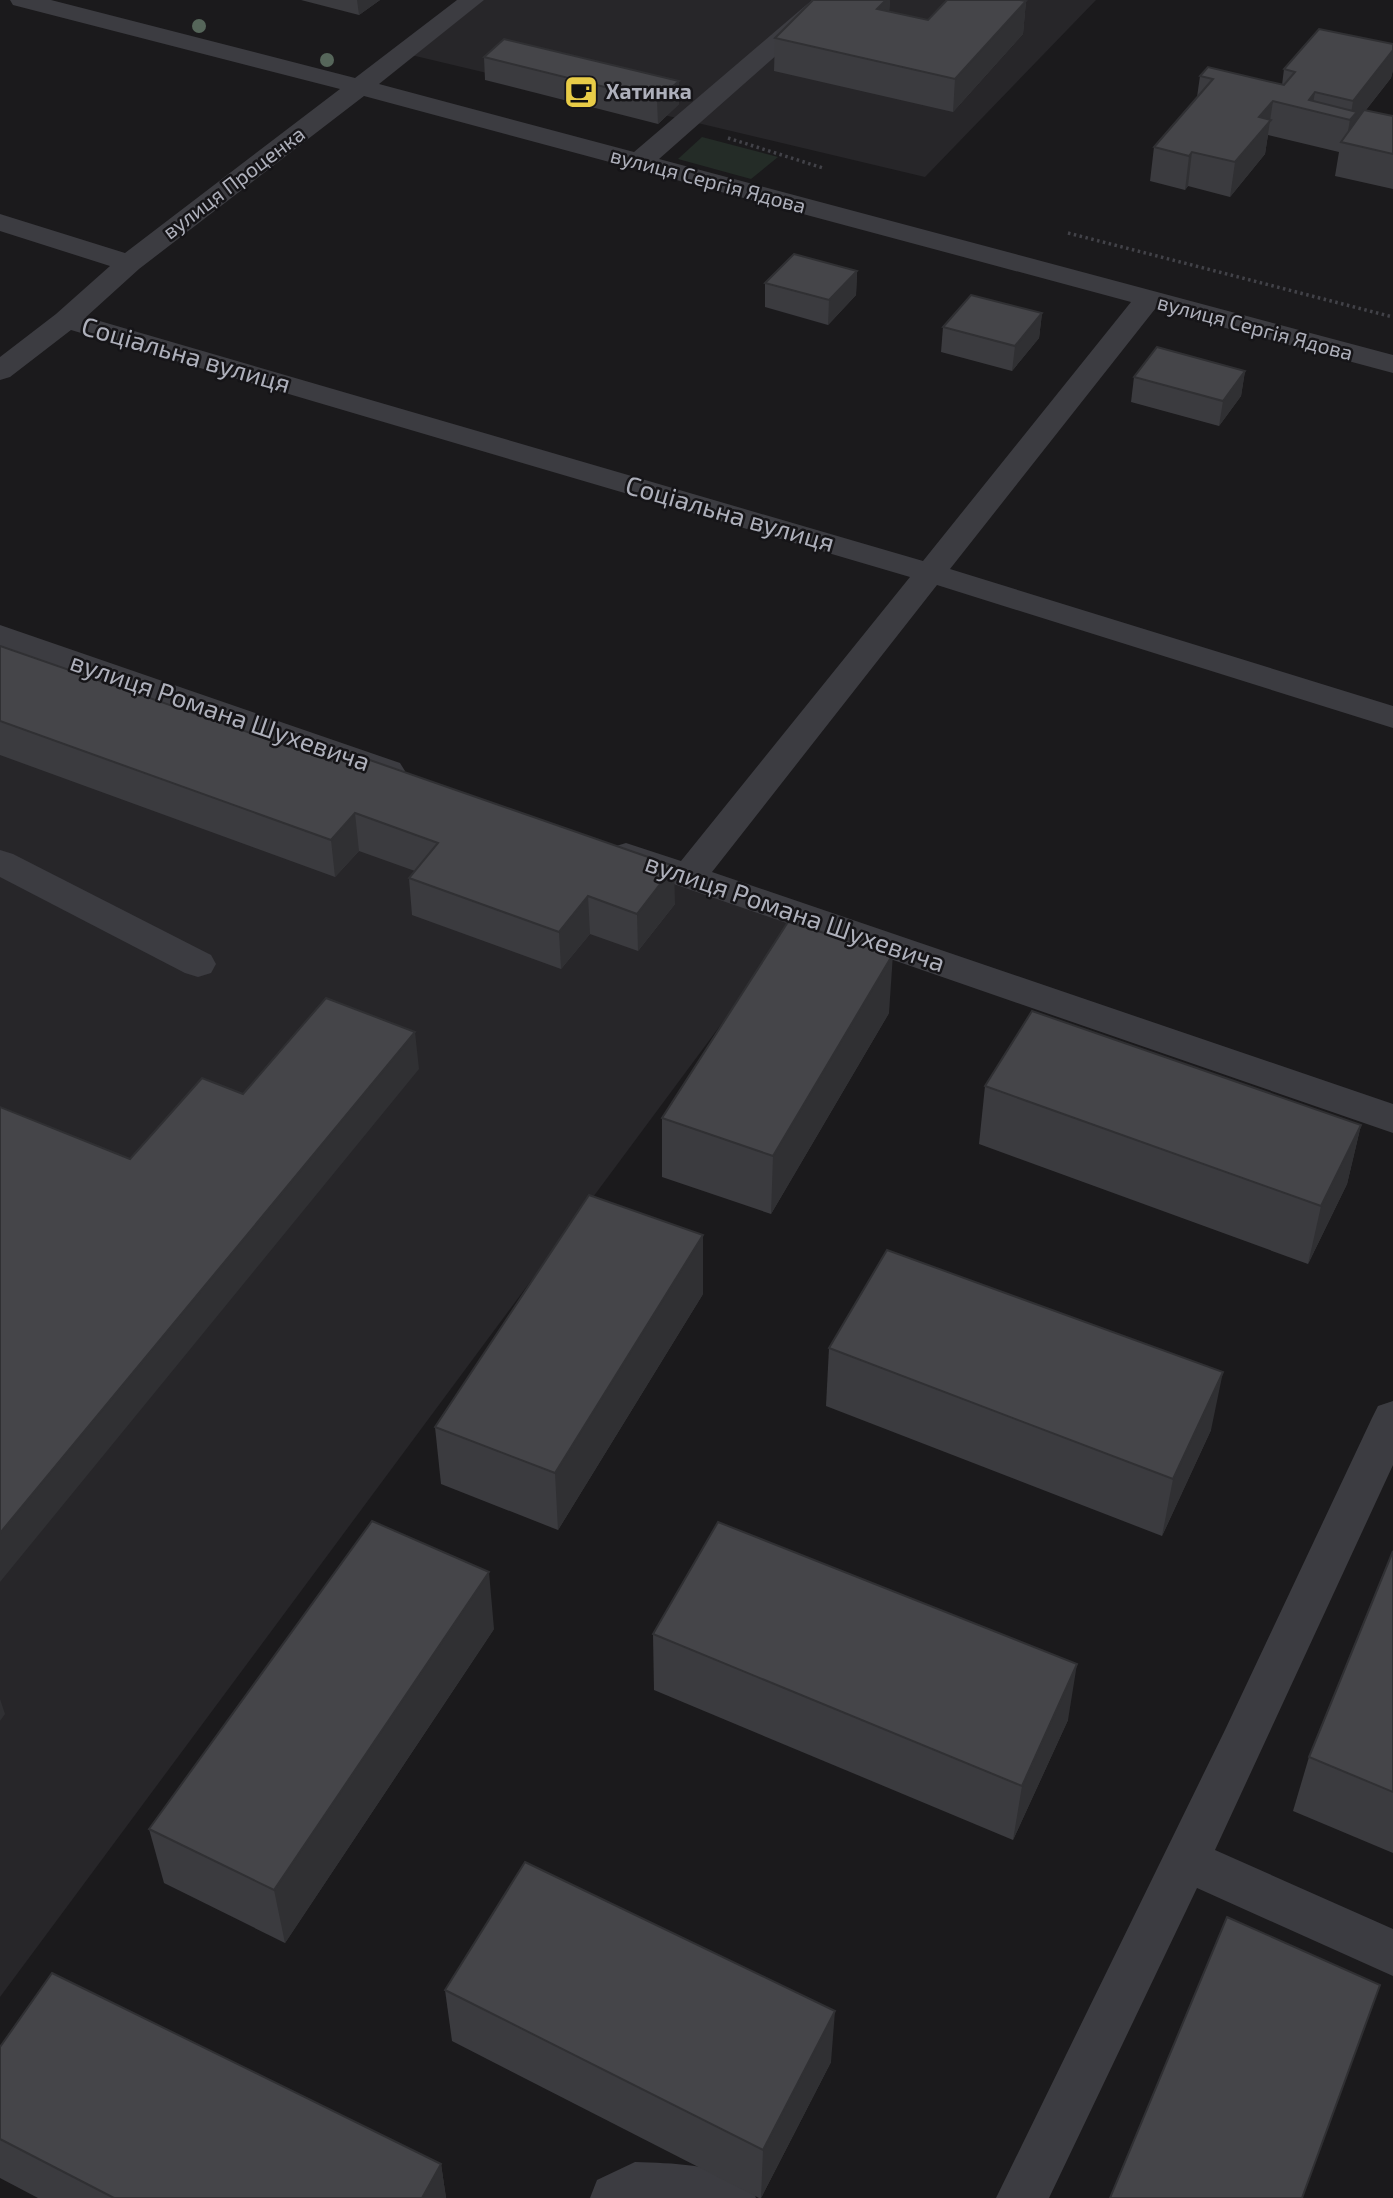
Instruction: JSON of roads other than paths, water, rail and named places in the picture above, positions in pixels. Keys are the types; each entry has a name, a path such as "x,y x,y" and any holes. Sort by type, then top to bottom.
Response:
{"street":[{"name":"вулиця Сергія Ядова","path":"22,0 361,87 1393,364"},
{"name":"вулиця Проценка","path":"0,371 66,320 129,262 472,0"},
{"path":"639,163 827,0"},
{"path":"0,222 129,262"},
{"path":"689,876 1148,299"},
{"name":"Соціальна вулиця","path":"66,320 930,573 1393,717"},
{"name":"вулиця Романа Шухевича","path":"0,635 416,781"},
{"name":"вулиця Романа Шухевича","path":"598,845 1393,1119"},
{"path":"0,862 198,964"},
{"path":"1022,2198 1186,1860 1393,1418"},
{"path":"1186,1860 1393,1953"},
{"path":"615,2198 635,2188 679,2189 730,2198"}],"place":[{"name":"Хатинка","path":"581,92"}]}
